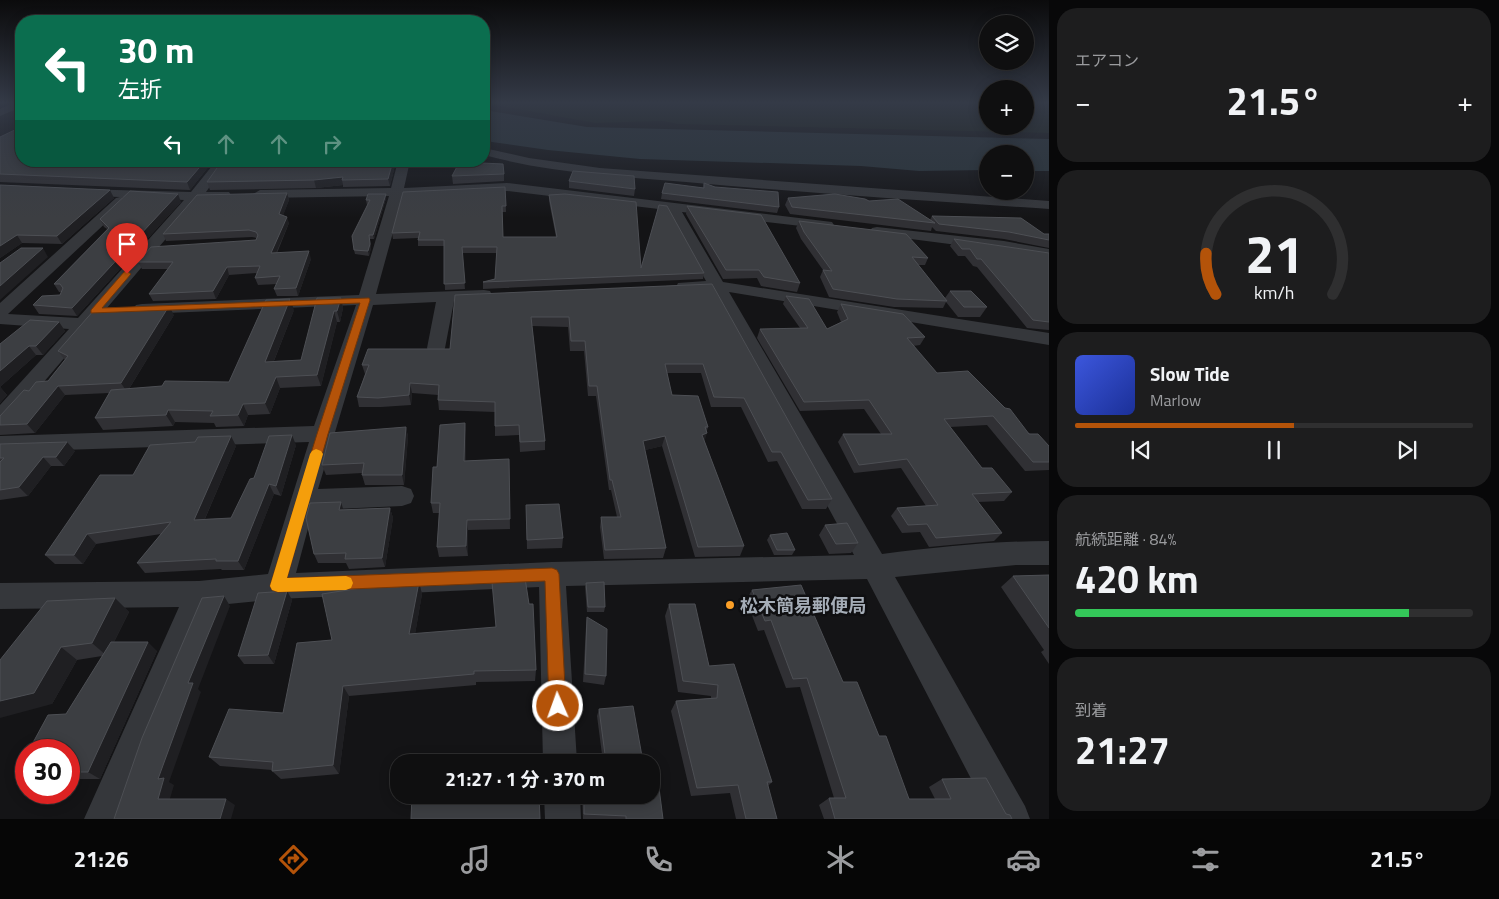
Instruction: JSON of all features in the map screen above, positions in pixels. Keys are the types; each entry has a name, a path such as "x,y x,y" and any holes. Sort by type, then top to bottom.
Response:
{"street":[{"path":"490,152 529,161 606,171 806,190 1049,205"},
{"path":"0,419 193,196 201,190 218,167"},
{"path":"278,586 322,434 365,300 403,167"},
{"path":"69,191 193,196 397,192 507,187 839,226"},
{"path":"0,312 129,194"},
{"path":"672,207 875,567 1012,819"},
{"path":"858,228 1049,254"},
{"path":"149,248 167,247"},
{"path":"1023,249 1048,271"},
{"path":"40,251 67,251"},
{"path":"666,288 715,286 1049,339"},
{"path":"0,319 89,318 119,310 502,294"},
{"path":"436,348 446,297"},
{"path":"14,299 40,298"},
{"path":"0,444 322,434"},
{"path":"303,500 402,496"},
{"path":"0,596 199,594 278,586 552,574 875,567 939,559 1049,553"},
{"path":"552,574 560,754"},
{"path":"102,819 199,594"},
{"path":"562,804 563,819"}],"shaded area":[{"path":"490,141 1049,141 1049,171 1034,171 1034,145 979,145 979,170 919,171 861,166 640,159 548,150"}],"building":[{"path":"0,141 15,141 15,167 200,167 187,182 0,174"},
{"path":"490,163 503,164 504,174 452,176 457,167 490,167"},
{"path":"218,167 391,167 388,179 342,180 343,177 314,180 207,182"},
{"path":"573,171 634,176 635,189 569,181"},
{"path":"665,183 704,188 704,183 715,187 778,192 779,207 662,193"},
{"path":"0,185 110,190 57,236 17,235 0,246"},
{"path":"505,187 506,206 502,206 503,237 557,237 549,195 565,194 636,202 641,268 659,205 667,206 704,273 483,282 495,279 497,247 462,247 465,283 444,284 444,240 418,240 420,232 392,233 403,192"},
{"path":"130,191 178,194 72,308 33,305 42,296 60,295 63,288 60,284 54,284 109,228 100,219"},
{"path":"287,193 279,214 287,217 271,253 309,251 296,288 274,289 280,276 255,278 260,266 227,267 213,291 149,294 173,262 138,262 151,247 256,240 258,235 256,232 249,230 163,234 197,195"},
{"path":"368,194 386,194 373,235 369,235 370,244 368,251 354,250 352,236 370,200 366,200"},
{"path":"835,194 869,201 898,199 935,223 792,207 788,198"},
{"path":"687,206 761,215 800,283 764,277 759,270 726,270"},
{"path":"932,216 1021,218 1044,234 1049,234 1049,240 1009,232 939,224"},
{"path":"799,221 906,234 928,258 912,257 947,301 897,299 833,289 823,270 832,271 804,232"},
{"path":"954,239 1049,253 1049,322 1033,320 981,259 977,259 970,249 962,249"},
{"path":"21,248 43,248 0,286 0,263"},
{"path":"712,284 832,499 808,500 781,452 772,452 744,398 714,397 703,364 665,364 672,395 698,396 708,427 705,427 707,433 702,435 744,546 698,547 665,436 643,441 666,548 605,550 601,517 621,517 612,480 610,480 597,386 589,386 585,341 571,341 569,317 531,317 545,441 520,442 519,425 495,426 495,402 438,400 439,385 410,383 409,395 378,398 357,397 369,365 362,365 368,349 450,349 455,295"},
{"path":"950,291 971,291 987,307 964,307"},
{"path":"786,296 809,299 827,329 848,319 841,304 903,314 925,337 907,338 937,373 968,371 1005,408 1010,409 1029,434 1038,434 1049,446 1049,462 1033,462 993,416 944,419 982,468 992,468 1012,492 972,494 1002,533 936,538 927,524 908,525 897,508 938,505 907,459 859,465 843,434 892,434 869,400 804,402 760,329 808,328"},
{"path":"317,298 341,298 337,311 334,311 317,375 276,377 265,403 243,404 238,415 210,416 213,411 168,410 166,415 95,418 111,390 162,386 165,381 229,382 266,300 290,299 265,362 301,360"},
{"path":"169,306 121,383 58,386 27,424 0,425 0,416 24,390 29,391 36,382 48,381 68,356 58,351 95,309"},
{"path":"30,320 59,322 36,346 29,346 0,371 0,344"},
{"path":"465,423 464,461 509,459 510,519 467,520 466,546 437,547 440,503 431,503 433,467 437,467 440,425"},
{"path":"406,427 402,475 362,475 364,463 322,465 330,433"},
{"path":"292,435 276,486 269,484 238,561 216,561 216,559 137,563 171,522 87,534 74,555 45,555 100,475 133,475 150,445 195,442 198,437 231,436 194,520 231,518 250,479 254,478 269,436"},
{"path":"67,442 56,457 43,457 19,487 0,490 0,462 4,458 0,458 0,444"},
{"path":"341,502 339,510 390,508 382,558 345,559 346,553 314,554 306,518 310,503"},
{"path":"559,504 563,538 527,540 526,505"},
{"path":"847,523 858,543 836,544 825,525"},
{"path":"787,533 795,550 777,550 770,535"},
{"path":"1049,575 1049,628 1013,576"},
{"path":"525,578 529,604 533,604 536,670 474,671 474,674 343,686 333,765 272,771 273,762 209,757 229,709 283,713 297,643 332,640 322,594 393,583 419,582 409,634 496,627 492,582"},
{"path":"604,582 605,607 588,607 586,583"},
{"path":"801,585 843,682 857,682 879,736 886,736 909,799 951,799 942,779 986,778 1006,814 1010,815 1012,819 835,819 829,798 846,798 807,678 793,679 771,620 765,621 752,590"},
{"path":"287,591 268,655 238,656 258,593"},
{"path":"224,596 188,683 193,683 158,779 164,778 158,799 226,799 220,819 114,819 142,738 202,598"},
{"path":"115,598 92,643 61,647 34,693 0,701 0,660 47,601"},
{"path":"669,604 695,604 709,666 734,664 772,782 767,782 777,819 746,819 738,785 697,788 676,701 717,698 718,685 683,681"},
{"path":"587,617 607,629 606,676 585,674"},
{"path":"111,642 148,642 88,772 80,772 80,739 35,739 48,715 66,714"},
{"path":"633,706 642,754 605,754 599,709"},
{"path":"660,796 663,819 626,819 626,816 584,814 584,804 660,804"},
{"path":"412,804 539,804 540,819 411,819"}],"slow traffic":[{"path":"316,454 278,586 346,583"}],"place":[{"name":"松木簡易郵便局","path":"730,605"}],"route":[{"path":"127,274 95,312 365,300 322,434 278,586 552,574 558,706"}]}
